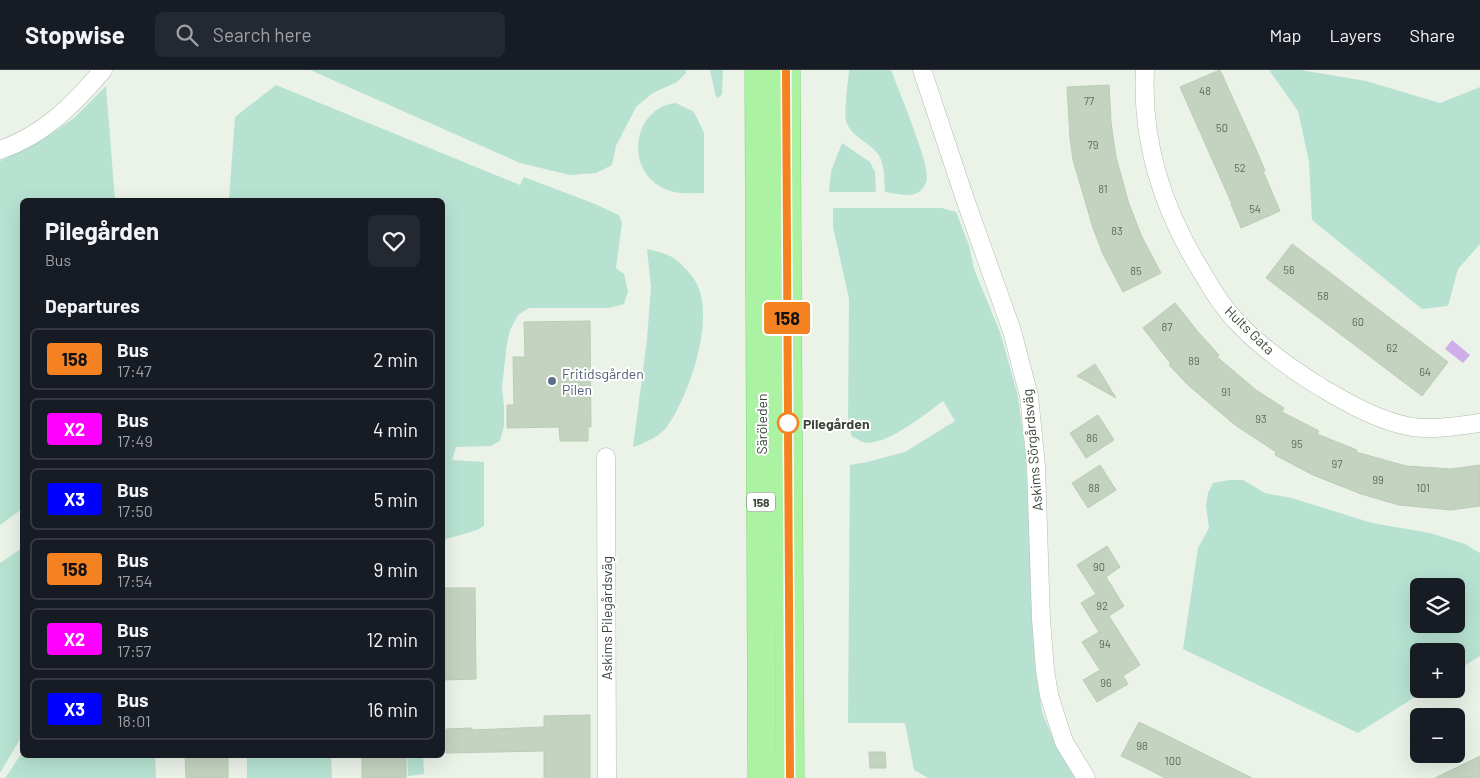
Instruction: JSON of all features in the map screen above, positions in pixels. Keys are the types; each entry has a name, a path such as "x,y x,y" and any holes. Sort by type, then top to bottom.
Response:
{"main road":[{"name":"Säröleden","path":"759,70 762,778"},
{"name":"Säröleden","path":"786,70 790,778"}],"street":[{"path":"0,150 32,135 53,122 67,110 103,70"},
{"name":"Askims Sörgårdsväg","path":"922,70 965,199 1004,306 1027,388 1036,466 1045,670 1049,695 1064,742 1086,778"},
{"name":"Hults Gata","path":"1145,70 1145,118 1154,170 1164,199 1195,262 1218,300 1238,323 1263,347 1306,378 1371,415 1397,424 1424,428 1480,423"},
{"name":"Askims Pilegårdsväg","path":"606,457 607,778"}],"green space":[{"path":"310,70 686,70 686,73 677,82 653,93 636,107 616,146 612,165 596,173 570,175 520,163"},
{"path":"710,70 723,70 722,94 718,98 716,97"},
{"path":"849,70 891,70 919,143 926,170 927,181 916,194 907,195 885,192 884,172 878,154 851,131 848,126 846,121 846,103"},
{"path":"1269,70 1301,70 1366,81 1440,103 1480,87 1480,244 1458,269 1448,306 1422,309 1312,220 1309,162 1298,111"},
{"path":"276,85 520,185 524,177 619,215 622,223 616,268 624,274 628,291 624,304 609,308 529,308 518,315 510,330 507,343 502,387 504,426 500,441 491,446 456,447 452,460 484,462 484,526 477,530 445,539 445,198 229,198 235,117"},
{"path":"106,86 115,198 20,198 20,510 0,525 0,161 41,141 74,118"},
{"path":"676,103 694,112 704,133 704,193 673,192 663,188 651,179 643,167 639,154 639,140 643,127 650,115 661,107"},
{"path":"842,143 870,162 875,172 876,192 829,192 831,171"},
{"path":"833,208 942,208 956,212 969,245 974,269 1000,332 1018,396 1026,457 1035,667 1042,712 1058,750 1076,778 928,778 914,770 905,723 848,723 850,465 905,452 955,421 943,401 916,421 882,440 863,442 852,437 848,423 849,299 833,227"},
{"path":"647,249 672,257 694,279 701,294 703,313 702,333 698,355 691,376 675,414 659,435 633,447 647,339 651,287"},
{"path":"1243,480 1265,493 1292,498 1372,523 1430,533 1465,544 1480,553 1480,656 1465,665 1465,643 1410,643 1410,698 1414,698 1358,733 1183,649 1198,548 1209,528 1206,506 1208,493 1213,483"},
{"path":"20,549 20,739 0,773 0,563"},
{"path":"20,756 20,758 155,758 156,778 5,778"},
{"path":"247,758 331,758 332,778 247,778"},
{"path":"407,758 423,758 424,774 408,776"}],"shaded area":[{"path":"1452,340 1470,355 1463,363 1445,349"}],"building":[{"path":"1220,70 1255,147 1280,211 1241,228 1180,87"},
{"path":"1109,85 1111,122 1116,157 1129,204 1142,237 1161,273 1123,292 1103,254 1093,228 1073,160 1070,138 1067,87"},
{"path":"1292,244 1448,362 1422,396 1266,278"},
{"path":"1175,303 1219,355 1217,357 1256,390 1284,408 1282,412 1319,431 1317,434 1357,450 1356,452 1406,466 1451,469 1480,465 1480,506 1451,510 1399,505 1361,494 1313,475 1275,455 1276,452 1235,425 1188,385 1169,365 1171,364 1143,328"},
{"name":"Fritidsgården Pilen","path":"590,321 591,427 588,427 588,441 560,441 559,427 507,428 507,405 514,405 513,357 525,357 524,322"},
{"path":"1095,364 1116,398 1077,376"},
{"path":"1098,415 1114,440 1086,458 1070,433"},
{"path":"1100,465 1116,490 1088,508 1072,483"},
{"path":"1107,546 1120,567 1106,577 1124,606 1109,616 1140,665 1123,676 1128,684 1097,702 1083,680 1100,670 1082,642 1099,632 1081,603 1096,594 1077,565"},
{"path":"445,588 475,588 476,679 445,680"},
{"path":"590,715 590,778 544,778 544,751 446,753 446,729 472,728 472,730 544,727 544,716"},
{"path":"1139,722 1252,778 1165,778 1121,756"},
{"path":"869,752 885,752 886,768 870,768"},
{"path":"1480,756 1480,778 1435,778"},
{"path":"185,758 228,758 228,778 186,778"},
{"path":"362,758 406,758 406,778 362,778"}],"bus line":[{"name":"158","path":"786,70 790,778"}],"place":[{"name":"Fritidsgården Pilen","path":"552,381"},
{"name":"Pilegården","path":"788,423"}]}
